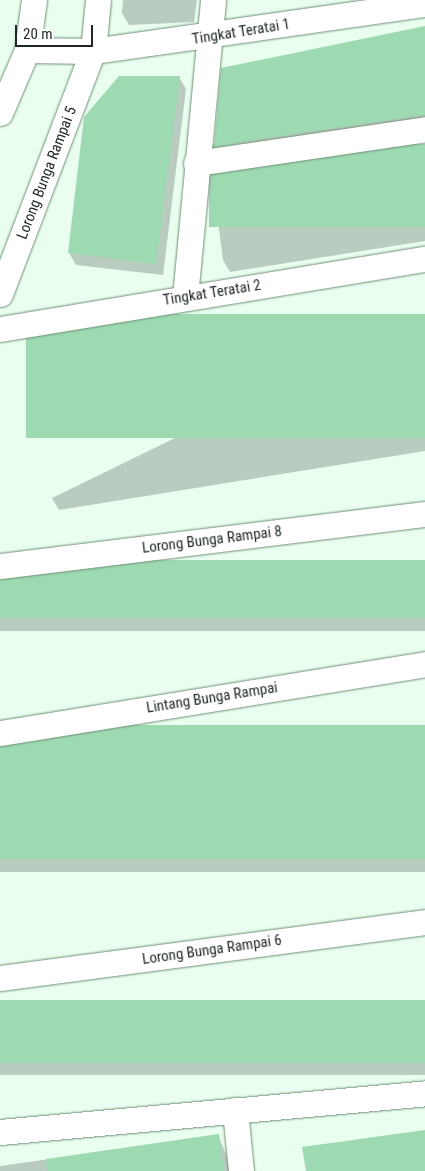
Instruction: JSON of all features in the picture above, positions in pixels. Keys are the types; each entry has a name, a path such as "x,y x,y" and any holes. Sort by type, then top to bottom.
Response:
{"street":[{"path":"0,113 27,50 34,0"},
{"name":"Lorong Bunga Rampai 5","path":"0,294 93,51 98,0"},
{"path":"185,297 196,163 213,0"},
{"name":"Tingkat Teratai 1","path":"27,50 93,51 208,38 345,8 425,4"},
{"path":"196,163 425,129"},
{"name":"Tingkat Teratai 2","path":"0,329 185,297 425,259"},
{"name":"Lorong Bunga Rampai 8","path":"0,566 425,514"},
{"name":"Lintang Bunga Rampai","path":"0,732 425,664"},
{"name":"Lorong Bunga Rampai 6","path":"0,978 425,922"},
{"path":"0,1132 425,1092"},
{"path":"235,1110 241,1171"}],"building":[{"path":"425,26 425,115 214,146 221,68"},
{"path":"119,76 180,76 156,264 68,253 84,117"},
{"path":"209,144 425,144 425,227 209,227"},
{"path":"26,314 425,314 425,438 26,438"},
{"path":"0,560 425,560 425,618 0,618"},
{"path":"0,725 425,725 425,859 0,859"},
{"path":"0,1000 425,1000 425,1063 0,1063"},
{"path":"425,1130 425,1171 306,1171 302,1147"},
{"path":"219,1134 224,1171 47,1171 46,1159"}]}
